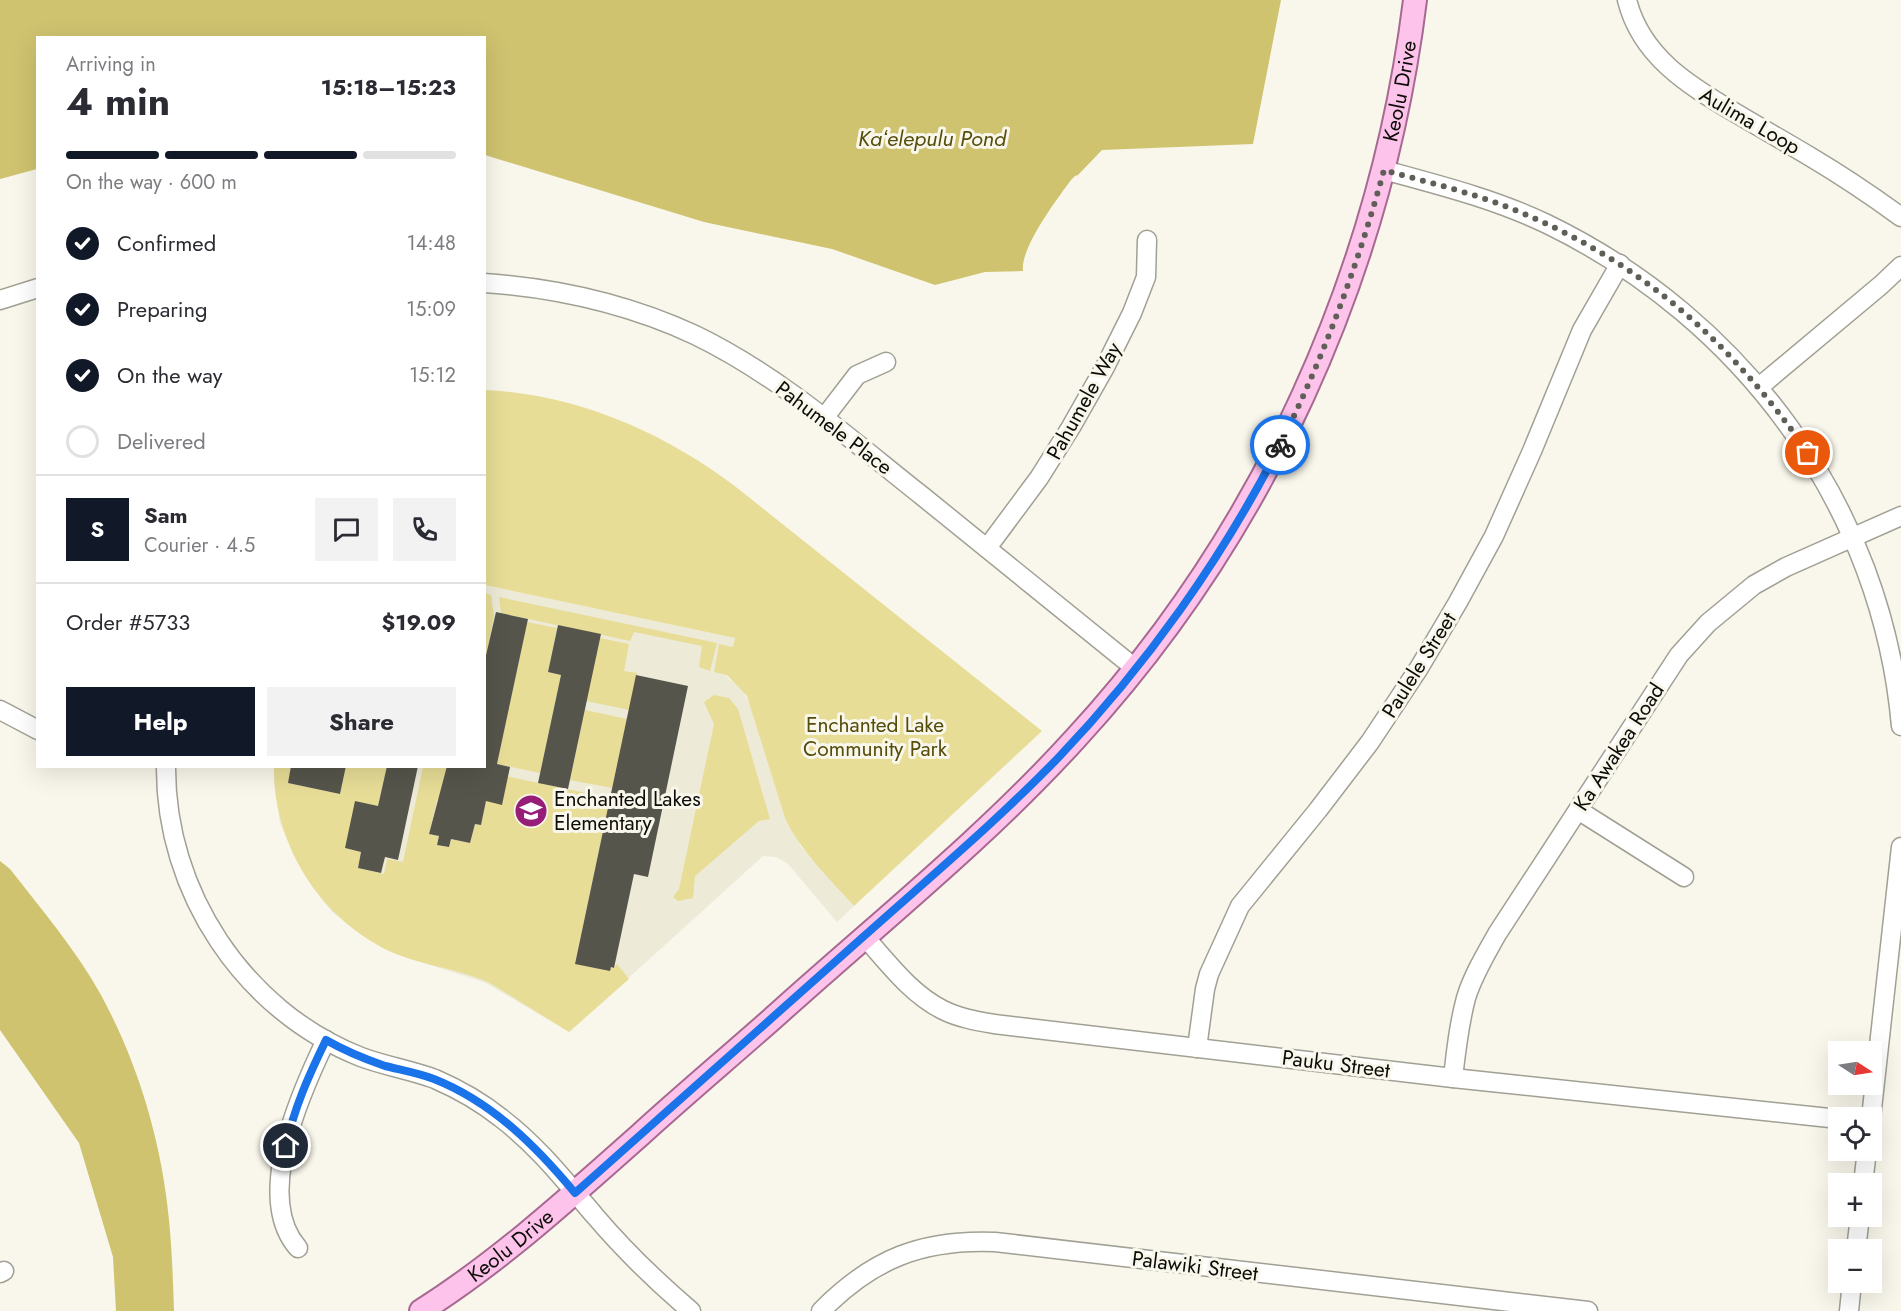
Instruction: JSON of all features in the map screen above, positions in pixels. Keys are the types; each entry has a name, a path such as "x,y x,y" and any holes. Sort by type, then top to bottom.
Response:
{"main road":[{"name":"Keolu Drive","path":"421,1311 471,1279 575,1193 970,844 1077,738 1136,669 1225,542 1272,461 1317,367 1351,279 1384,170 1404,74 1415,0"}],"street":[{"name":"Aulima Loop","path":"1627,0 1645,40 1656,55 1682,80 1850,180 1901,217"},
{"path":"1384,170 1472,194 1509,207 1580,240 1620,264 1678,306 1707,332 1759,387 1808,453 1852,537 1885,633 1901,726"},
{"name":"Pahumele Way","path":"987,548 1039,478 1105,367 1132,313 1146,277 1147,240"},
{"name":"Paulele Street","path":"1197,1048 1209,974 1240,906 1370,742 1419,668 1494,536 1527,462 1571,352 1620,264"},
{"path":"1759,387 1901,266"},
{"name":"Pahumele Place","path":"486,283 527,287 589,298 666,322 742,361 824,418 1136,669"},
{"path":"0,300 36,289"},
{"path":"824,418 857,375 886,362"},
{"name":"Ka Awakea Road","path":"1453,1078 1460,1026 1476,972 1497,934 1679,655 1708,623 1754,585 1785,567 1901,516"},
{"path":"0,710 36,729"},
{"path":"166,768 168,803 178,854 193,895 208,925 232,960 255,986 293,1020 326,1040 360,1057 433,1079 478,1102 521,1134 550,1162 636,1260 691,1311"},
{"path":"1578,810 1684,877"},
{"path":"1872,1107 1901,847"},
{"name":"Pauku Street","path":"864,936 897,974 921,996 944,1010 968,1019 994,1024 1453,1078 1828,1118"},
{"path":"298,1248 291,1240 282,1221 282,1167 296,1107 326,1040"},
{"name":"Palawiki Street","path":"821,1311 858,1278 882,1263 910,1251 937,1244 966,1241 995,1242 1588,1311"},
{"path":"1849,1311 1851,1293"}],"shaded area":[{"name":"Enchanted Lakes Elementary","path":"486,585 735,638 727,677 741,688 751,705 785,818 802,848 854,906 837,922 788,864 776,857 763,856 569,1032 486,983 396,954 363,935 332,912 313,888 280,823 274,768 486,768"}],"green space":[{"name":"Enchanted Lake Community Park","path":"486,390 519,393 585,408 618,419 679,449 736,487 1042,731 854,906 807,853 785,818 747,696 727,675 714,672 719,644 733,647 735,638 486,585"},
{"path":"486,593 491,595 494,616 486,656"},
{"path":"499,597 717,643 710,671 699,667 702,646 634,632 630,641 501,613"},
{"path":"527,622 557,628 548,672 561,675 540,773 497,764"},
{"path":"600,638 629,644 624,671 637,673 629,710 586,701"},
{"path":"714,695 729,698 738,709 770,819 759,821 695,876 693,898 678,901 673,897 679,889 714,724 704,702"},
{"path":"585,710 627,719 612,788 570,780"},
{"path":"274,768 291,768 288,783 340,794 346,768 387,768 378,806 345,848 361,852 358,868 384,874 387,859 403,862 423,768 459,768 440,800 437,800 429,834 439,836 437,845 449,847 451,839 470,843 475,824 481,825 492,773 652,807 606,818 575,963 614,968 617,964 629,979 569,1032 487,982 396,954 369,940 325,902 307,878 293,852 282,825 276,796"}],"water":[{"name":"Kaʻelepulu Pond","path":"0,0 1281,0 1253,144 1102,150 1071,180 1049,211 1027,250 1023,271 985,272 935,285 832,249 704,222 486,155 486,36 36,36 36,169 0,179"},
{"path":"0,861 10,869 81,962 114,1021 137,1076 154,1133 166,1191 174,1311 116,1311 113,1257 79,1143 0,1030"}],"building":[{"path":"496,612 528,619 497,764 510,767 502,805 486,801 481,825 475,824 470,843 451,839 449,847 437,845 439,836 429,834 446,768 486,768 486,655"},
{"path":"558,625 601,634 568,789 538,783 561,675 548,672"},
{"path":"636,675 688,686 648,877 634,874 614,968 611,967 610,971 575,964"},
{"path":"291,768 346,768 340,794 288,783"},
{"path":"387,768 418,768 398,860 385,857 381,873 358,868 361,852 345,848 355,801 378,806"}],"way so far":[{"path":"1280,445 1337,319 1384,170 1472,194 1509,207 1580,240 1614,260 1678,306 1707,332 1761,390 1808,453"}],"place":[{"name":"Enchanted Lakes Elementary","path":"531,811"}],"route":[{"path":"286,1146 296,1107 326,1040 360,1057 433,1079 478,1102 521,1134 550,1162 575,1193 970,844 1077,738 1136,669 1185,601 1247,506 1280,445"}]}
